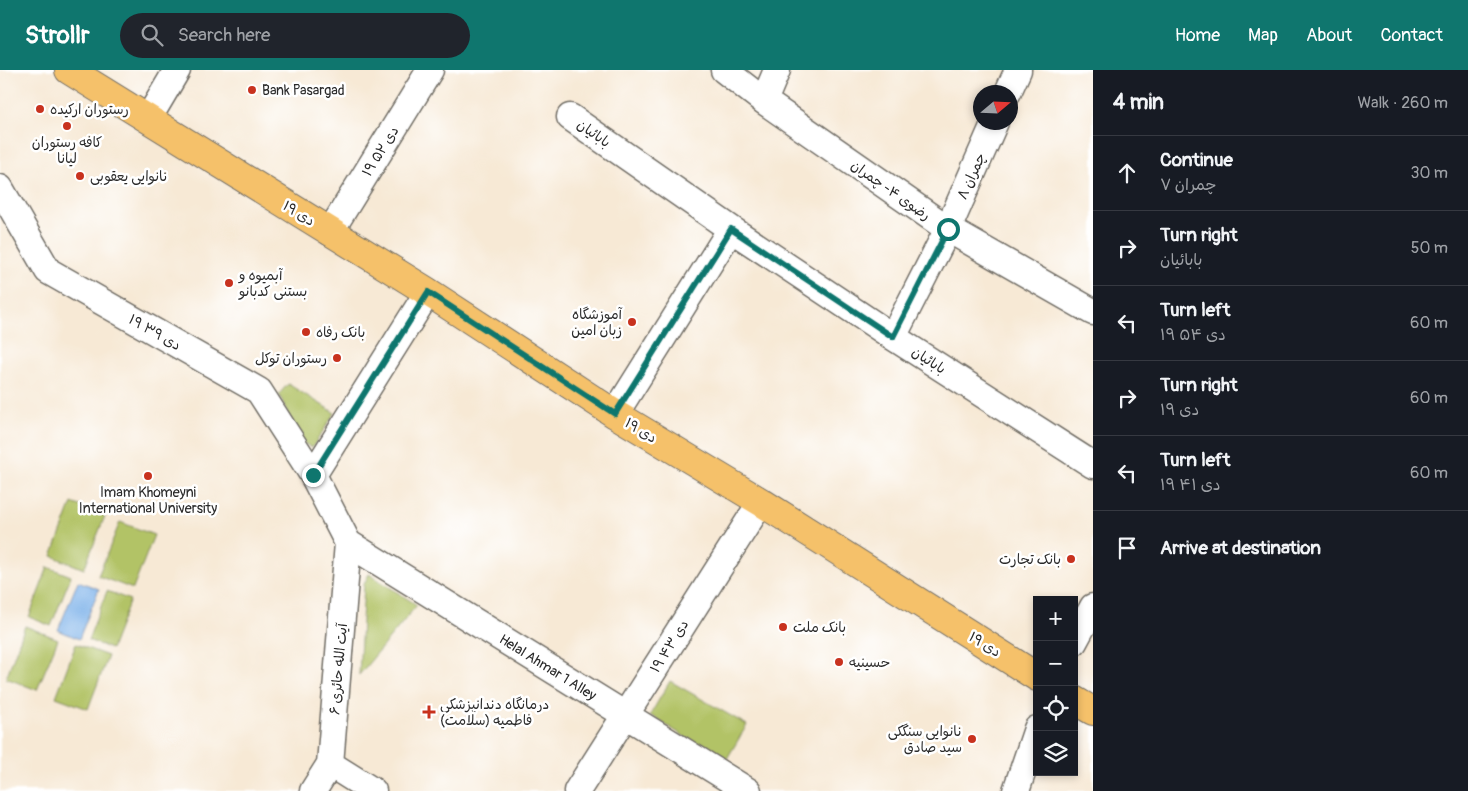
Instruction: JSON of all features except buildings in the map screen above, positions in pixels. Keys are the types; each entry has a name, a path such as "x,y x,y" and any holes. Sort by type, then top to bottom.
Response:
{"main road":[{"name":"۱۹ دی","path":"69,70 428,292 615,414 761,502 1033,674"},
{"path":"1078,702 1093,711"}],"street":[{"path":"148,119 178,70"},
{"name":"۱۹ دی ۵۲","path":"330,232 430,70"},
{"name":"رضوی ۴- چمران","path":"724,70 764,101 948,229 1093,312"},
{"path":"764,101 777,70"},
{"path":"1011,85 1018,70"},
{"name":"بابائیان","path":"570,117 731,229 893,337 1093,465"},
{"name":"چمران ۸","path":"893,337 948,229 991,130"},
{"name":"۱۹ دی ۳۹","path":"0,188 48,271 259,391 313,475 348,542"},
{"path":"615,414 731,229"},
{"path":"313,475 428,292"},
{"name":"۱۹ دی ۴۳","path":"577,791 761,502"},
{"name":"Helal Ahmar 1 Alley","path":"348,542 748,791"},
{"name":"آیت الله حائری ۶","path":"313,791 330,764 348,542"},
{"path":"1075,641 1093,607"},
{"path":"1016,791 1036,731"},
{"path":"330,764 373,791"}],"green space":[{"path":"288,384 335,413 312,448 300,441 279,394"},
{"path":"72,503 105,516 84,569 52,556"},
{"path":"120,522 154,535 133,589 98,576"},
{"path":"48,567 71,576 51,626 29,617"},
{"path":"369,574 417,605 359,675 364,584"},
{"path":"107,591 130,600 111,649 88,640"},
{"path":"25,626 58,639 37,690 6,678"},
{"path":"76,644 108,656 88,709 56,697"},
{"path":"670,681 747,725 725,762 650,715"}],"water":[{"path":"78,581 99,589 79,639 58,630"}],"place":[{"name":"Bank Pasargad","path":"252,90"},
{"name":"رستوران ارکیده","path":"40,109"},
{"name":"کافه رستوران لیانا","path":"67,126"},
{"name":"نانوایی یعقوبی","path":"80,176"},
{"name":"آبمیوه و بستنی کدبانو","path":"229,283"},
{"name":"آموزشگاه زبان امین","path":"632,322"},
{"name":"بانک رفاه","path":"306,332"},
{"name":"رستوران توکل","path":"337,358"},
{"name":"Imam Khomeyni International University","path":"148,476"},
{"name":"بانک تجارت","path":"1071,559"},
{"name":"بانک ملت","path":"783,627"},
{"name":"حسینیه","path":"839,662"},
{"name":"درمانگاه دندانپزشکی فاطمیه (سلامت)","path":"429,712"},
{"name":"نانوایی سنگکی سید صادق","path":"972,739"}],"route":[{"path":"313,475 428,292 615,414 731,229 893,337 948,229"}]}
